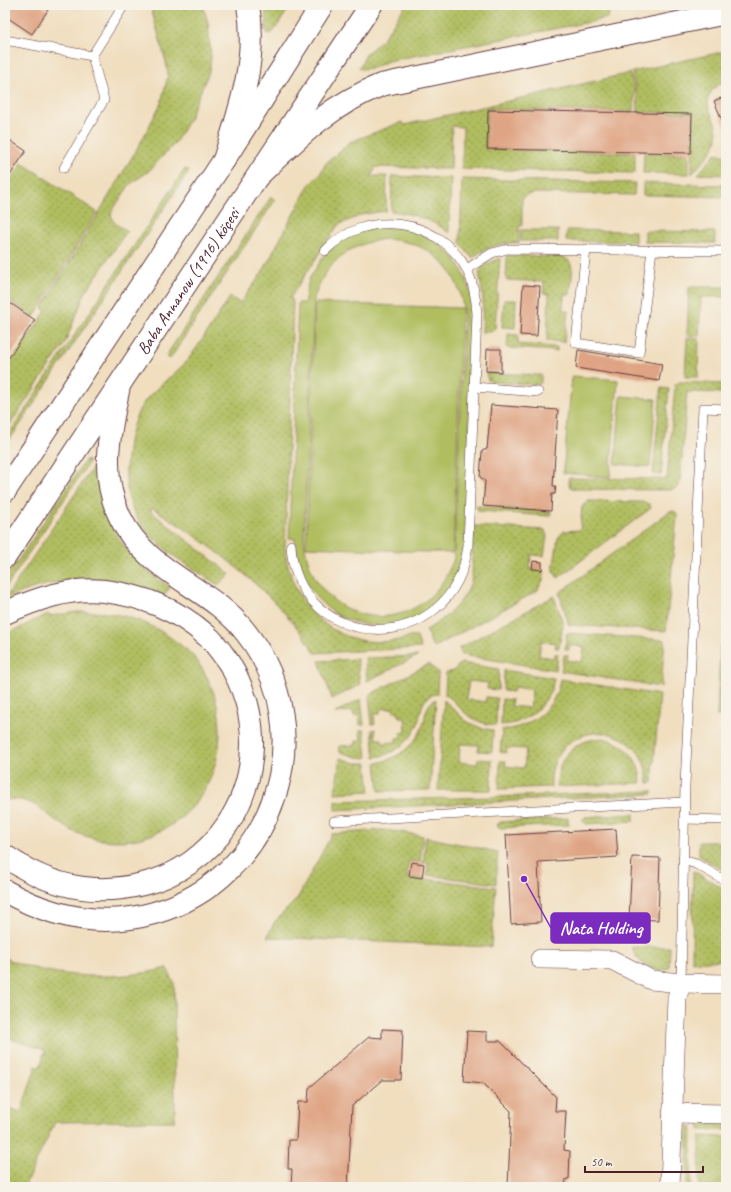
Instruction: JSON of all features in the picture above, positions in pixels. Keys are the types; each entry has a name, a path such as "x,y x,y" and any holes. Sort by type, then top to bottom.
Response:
{"main road":[{"path":"224,160 249,74 250,30 248,5"},
{"path":"5,491 224,160 322,5"},
{"name":"Baba Annanow (1916) köçesi","path":"5,557 371,5"},
{"path":"259,175 316,121 360,93 381,85 726,13"},
{"path":"5,891 44,910 84,919 121,919 142,916 171,907 200,893 239,860 256,836 271,809 279,780 283,751 280,705 271,675 257,648 238,622 213,600 173,574 146,554 128,532 116,508 108,480 107,451 108,438 119,386"},
{"path":"5,613 47,596 88,590 103,591 137,598 174,612 207,635 217,646 233,670 241,684 249,711 253,745 250,773 242,799 234,814 214,842 202,854 186,866 171,874 154,882 135,886 102,890 86,889 54,882 35,875 12,860"}],"street":[{"path":"540,959 612,960 651,980 681,984 726,984"},
{"path":"670,1187 676,998 681,984"},
{"path":"672,1113 726,1114"}],"lane":[{"path":"64,168 104,100 92,56 124,5"},
{"path":"5,40 92,56"},
{"path":"291,545 295,569 310,596 320,607 346,624 376,630 392,629 421,620 434,612 455,589 466,560 474,387 476,299 467,270 448,245 422,229 407,224 388,223 361,227 334,241 325,251"},
{"path":"467,270 483,258 501,250 520,248 726,251"},
{"path":"586,249 576,343 639,353 652,250"},
{"path":"474,387 538,392"},
{"path":"681,984 684,802 702,408 726,409"},
{"path":"334,821 684,802"},
{"path":"684,819 726,820"},
{"path":"683,860 696,864 726,881"}],"green space":[{"path":"150,5 203,5 208,23 211,57 209,72 188,121 175,143 149,171 130,184 112,211 111,215 113,221 127,231 85,293 65,343 5,432 5,371 46,311 42,308 141,142 161,103 168,75 166,62"},
{"path":"265,5 291,5 274,31 269,34 267,33"},
{"path":"406,5 607,5 610,12 607,18 590,22 388,61 373,68 359,68 366,54 382,40"},
{"path":"726,51 726,79 714,88 708,101 716,125 716,143 707,158 692,174 693,113 638,112 637,92 632,72"},
{"path":"630,73 635,91 633,112 487,109 486,149 635,153 635,173 462,169 463,127 452,126 451,169 376,167 371,176 387,176 386,211 364,214 338,225 290,298 292,299 293,303 285,549 290,573 299,594 312,612 328,626 347,636 368,641 391,641 416,635 421,648 315,653 301,632 283,611 242,572 174,521 152,508 150,511 230,574 218,585 164,549 150,535 138,520 130,503 126,482 129,443 132,428 140,408 149,396 190,357 230,297 240,303 262,273 309,185 320,174 326,163 350,142 402,122 404,125"},
{"path":"644,153 689,154 689,174 643,173"},
{"path":"716,153 726,156 726,175 698,174"},
{"path":"22,163 97,212 34,317 5,298 5,189"},
{"path":"185,169 189,171 5,447 5,440"},
{"path":"392,176 451,178 449,233 436,224 422,218 391,211"},
{"path":"462,179 635,183 634,195 536,193 526,195 522,199 522,226 519,226 519,243 500,244 483,251 472,258 460,243"},
{"path":"643,183 726,185 726,197 643,195"},
{"path":"271,197 275,200 170,359 166,356"},
{"path":"376,227 396,227 422,234 435,241 446,250 463,271 468,284 473,314 465,545 461,564 458,574 453,582 432,608 418,617 407,621 390,624 370,625 352,621 337,614 323,604 312,591 303,575 295,539 289,538 298,303 304,303 309,279 325,254 348,236","holes":["384,239 416,245 430,252 441,261 450,272 457,285 462,300 464,317 454,558 439,586 419,605 395,615 370,616 346,608 326,593 311,569 304,538 314,298 325,274 340,257 349,251 359,246"]},
{"path":"521,230 558,230 558,241 521,241"},
{"path":"567,230 635,231 635,242 566,241"},
{"path":"645,231 715,232 715,243 645,242"},
{"path":"507,255 561,257 570,262 572,266 572,278 570,294 564,294 563,310 568,311 564,342 547,341 549,294 543,293 544,282 506,280"},
{"path":"500,258 495,328 491,332 482,332 483,297 479,272 485,265"},
{"path":"689,287 726,287 726,297 701,297 699,336 687,335"},
{"path":"504,300 516,300 515,328 502,327"},
{"path":"315,303 462,308 453,553 306,547"},
{"path":"508,334 518,335 518,344 557,347 557,351 507,348"},
{"path":"687,338 699,339 698,377 685,377"},
{"path":"486,373 541,375 541,383 537,385 494,382 488,380"},
{"path":"572,376 618,380 610,477 563,473"},
{"path":"680,382 726,384 726,393 687,392 680,483 676,488 670,490 576,489 570,487 568,478 667,479 675,385"},
{"path":"661,388 669,389 661,475 653,474"},
{"path":"621,396 656,399 650,467 615,464"},
{"path":"86,459 89,462 5,589 5,580"},
{"path":"95,464 97,484 108,519 127,549 139,562 170,587 165,595 124,583 104,580 85,580 66,581 46,585 5,599"},
{"path":"587,501 642,502 649,504 651,508 558,578 553,571 558,538 564,531 580,530 582,507"},
{"path":"476,506 551,512 551,514 549,516 479,511"},
{"path":"669,512 676,512 677,516 666,631 569,625 559,593"},
{"path":"474,526 545,530 547,536 544,556 531,555 530,569 544,571 544,578 537,591 433,648 426,630 441,620 455,607 467,591 470,583 472,575 472,538"},
{"path":"554,596 563,624 559,648 555,648 556,643 541,641 539,656 554,658 554,654 558,654 556,670 462,655 459,648"},
{"path":"77,612 115,614 138,620 171,638 188,651 196,660 210,684 218,709 220,736 216,762 206,787 191,808 171,825 145,837 125,841 93,838 64,826 31,803 15,799 5,800 5,635 48,614 50,616"},
{"path":"567,633 665,640 661,687 561,671 564,655 568,655 567,660 582,662 584,647 569,645 569,650 565,649"},
{"path":"720,646 726,646 726,705 722,705 721,716 717,716"},
{"path":"418,656 367,681 365,658"},
{"path":"357,659 360,685 332,699 319,661"},
{"path":"461,663 499,669 498,690 487,689 488,683 469,681 466,699 485,702 486,697 497,698 496,725 486,724 471,717 451,698 445,695 446,673 453,671"},
{"path":"429,664 438,672 437,694 431,695 424,702 419,721 410,738 394,751 375,757 372,730 375,729 376,739 382,739 382,743 396,742 396,738 401,737 400,733 406,732 405,717 399,717 399,712 394,712 393,708 380,709 380,714 374,714 375,724 372,724 369,695"},
{"path":"504,670 554,678 548,696 536,711 519,721 501,725 502,699 512,700 511,706 530,708 532,690 514,687 513,692 503,691"},
{"path":"560,679 660,695 652,783 648,783 643,760 631,744 614,735 596,733 579,737 564,747 554,764 551,787 499,789 500,761 506,761 505,766 524,768 526,749 507,748 506,753 500,752 502,730 522,725 532,721 540,715 554,699"},
{"path":"361,699 364,725 360,725 359,715 354,716 353,711 335,713"},
{"path":"436,699 430,790 379,791 376,763 397,756 409,747 419,735 427,708"},
{"path":"444,700 466,721 481,728 493,730 492,752 478,751 479,745 460,744 459,762 477,764 478,759 492,760 491,790 438,790"},
{"path":"360,730 364,730 367,758 340,752 339,746 356,745 356,741 361,740"},
{"path":"602,738 611,740 625,748 630,753 638,767 641,783 557,787 557,777 560,767 563,759 569,752 583,742"},
{"path":"340,758 356,763 367,763 370,791 335,793"},
{"path":"652,791 652,794 335,810 335,801"},
{"path":"634,814 634,821 586,824 582,820 585,817"},
{"path":"568,818 569,825 500,828 497,825 500,822"},
{"path":"382,830 423,836 420,862 409,861 407,877 496,887 491,947 267,937 275,921 297,899 332,834"},
{"path":"426,837 498,852 496,884 427,875 428,863 423,863"},
{"path":"699,842 726,842 726,872 699,856"},
{"path":"693,871 726,890 726,960 692,962"},
{"path":"632,947 670,947 669,968 660,971 647,966 639,960"},
{"path":"5,958 23,965 43,970 85,976 128,975 167,968 174,983 175,1121 55,1122 24,1187 5,1187 5,1107 21,1112 36,1066 40,1067 45,1050 5,1037"},
{"path":"692,1124 691,1187 687,1187 688,1128"},
{"path":"700,1124 726,1124 726,1130 700,1130"},
{"path":"700,1136 726,1137 726,1187 699,1187"}],"building":[{"path":"5,5 40,5 48,10 32,34 5,16"},
{"path":"726,96 726,129 714,101"},
{"path":"488,110 692,114 691,153 487,149"},
{"path":"5,137 26,151 5,183"},
{"path":"523,285 540,286 537,336 520,335"},
{"path":"10,303 35,320 5,363 5,310"},
{"path":"487,349 501,349 501,372 486,371"},
{"path":"578,350 662,364 659,381 576,368"},
{"path":"491,405 558,410 553,486 556,486 555,494 552,494 551,511 483,506 485,481 480,477 482,451 487,449"},
{"path":"533,561 542,562 542,570 532,569"},
{"path":"616,829 618,857 538,862 541,922 511,924 506,835"},
{"path":"632,857 660,858 658,920 629,919"},
{"path":"411,862 424,864 422,878 409,876"},
{"path":"382,1029 403,1030 401,1080 382,1080 352,1106 348,1187 291,1187 292,1169 288,1169 289,1140 296,1140 298,1102 308,1102 309,1088 369,1037 382,1038"},
{"path":"467,1031 487,1032 487,1041 500,1041 556,1097 555,1111 566,1111 564,1150 570,1151 569,1179 566,1179 565,1187 508,1187 511,1111 483,1083 464,1081"}],"place":[{"name":"Nata Holding","path":"524,879"}]}
